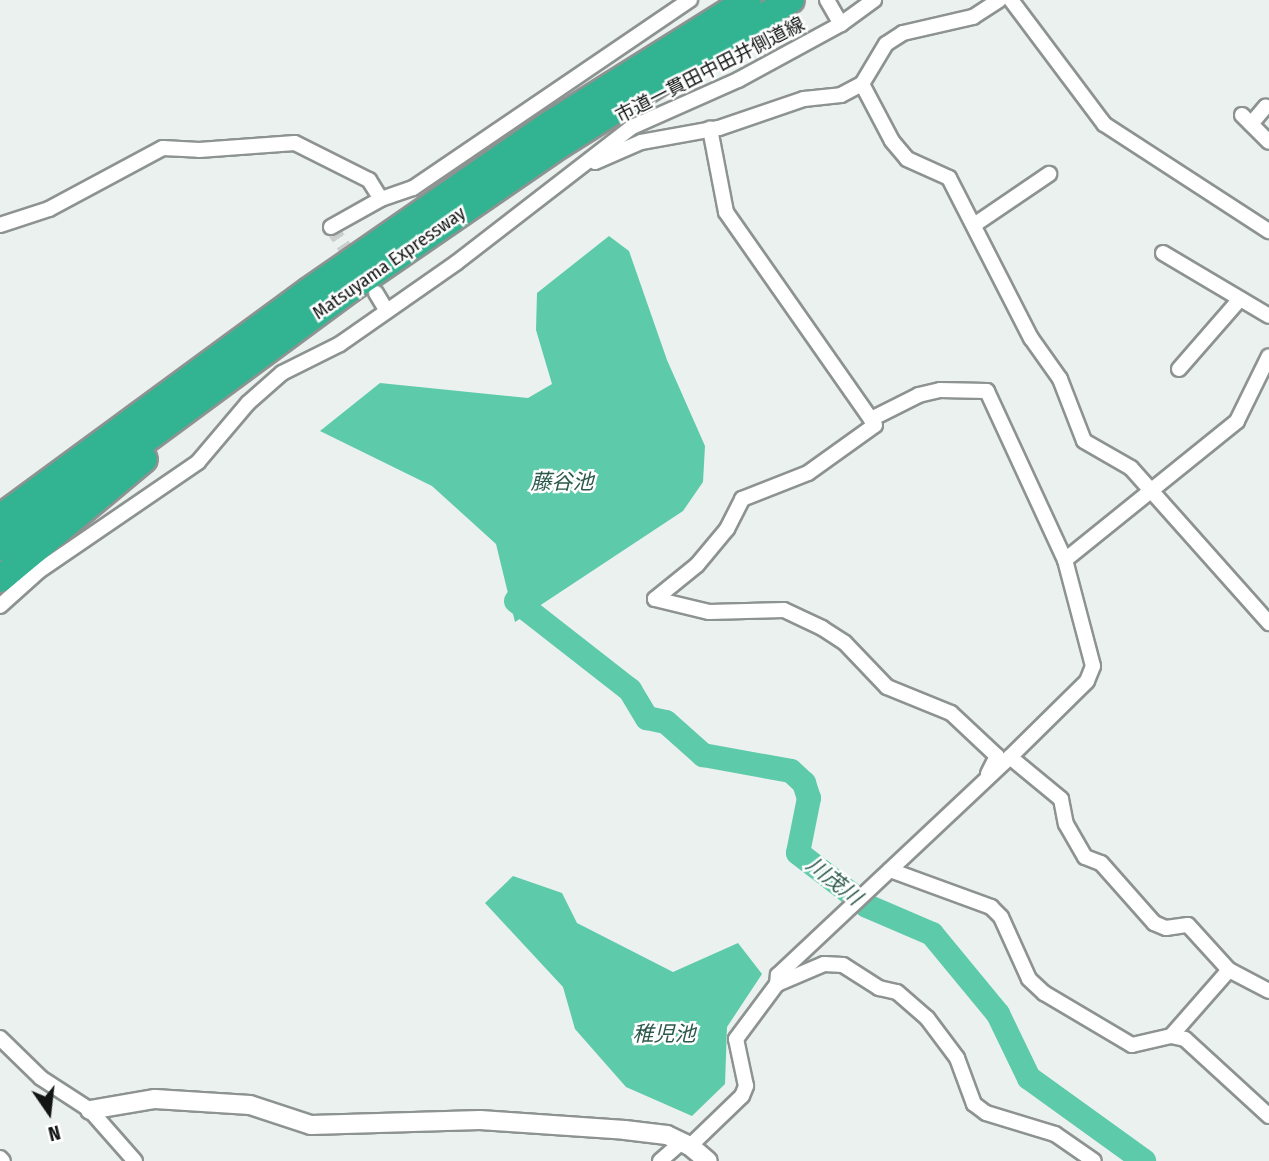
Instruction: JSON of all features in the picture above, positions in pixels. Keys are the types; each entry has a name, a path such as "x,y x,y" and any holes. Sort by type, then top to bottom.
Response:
{"highway":[{"name":"Matsuyama Expressway","path":"0,518 309,291 552,123 748,0"},
{"name":"Matsuyama Expressway","path":"0,547 363,291 562,144 791,0"},
{"path":"0,498 309,291"},
{"path":"0,579 363,291"}],"street":[{"path":"331,227 382,199 413,188 690,0"},
{"path":"827,0 841,24"},
{"name":"市道一貫田中田井側道線","path":"0,606 39,570 190,468 282,373 340,344 387,311 530,210 574,171 632,127 738,80 841,24 874,0"},
{"path":"574,171 641,142 709,129 804,99 841,95 862,84 886,44 903,33 973,17 999,0"},
{"path":"1011,0 1104,124 1269,231"},
{"path":"862,84 907,159 949,178 1031,338 1060,379 1084,441 1131,468 1269,624"},
{"path":"1266,106 1246,119 1269,142"},
{"path":"709,129 726,212 875,425 831,459 741,499 727,529 705,555 655,599 709,611 784,610 822,628 845,643 876,679 951,713 997,755 984,782"},
{"path":"0,225 49,209 163,148 199,150 295,143 369,180 382,199"},
{"path":"974,225 1049,174"},
{"path":"1163,253 1269,316"},
{"path":"363,291 387,311"},
{"path":"1179,369 1240,299"},
{"path":"1065,560 1237,421 1269,356"},
{"path":"778,984 778,975 1010,757 1087,681 1093,666 1065,560 987,391 940,390 919,394 871,419"},
{"path":"1010,757 1061,799 1066,824 1085,857 1101,863 1154,923 1166,928 1188,925 1200,934 1229,970 1269,991"},
{"path":"890,870 991,907 1001,917 1029,979 1121,1038 1143,1046 1171,1036 1229,970"},
{"path":"660,1161 687,1144 742,1096 746,1086 736,1039 778,984 824,964 843,965 879,988 897,992 928,1018 957,1058 974,1104 986,1113 1055,1134 1094,1161"},
{"path":"1171,1036 1185,1039 1204,1054 1269,1116"},
{"path":"0,1038 41,1078 90,1110 135,1161"},
{"path":"90,1110 155,1099 250,1105 311,1125 480,1120 637,1132 687,1144 708,1161"}],"water":[{"name":"藤谷池","path":"609,236 629,251 667,360 705,446 703,482 683,511 515,622 496,544 432,486 320,431 380,383 528,398 552,384 536,330 537,293"},
{"name":"稚児池","path":"513,876 562,893 577,923 673,972 738,943 762,974 727,1027 725,1084 692,1116 626,1087 575,1029 563,987 485,903"}],"waterway":[{"name":"川茂川","path":"516,601 630,690 647,718 666,722 703,755 791,771 804,783 809,798 798,853 867,906 932,934 998,1014 1029,1078 1144,1161"}],"tunnel":[{"path":"331,227 355,263"}]}
